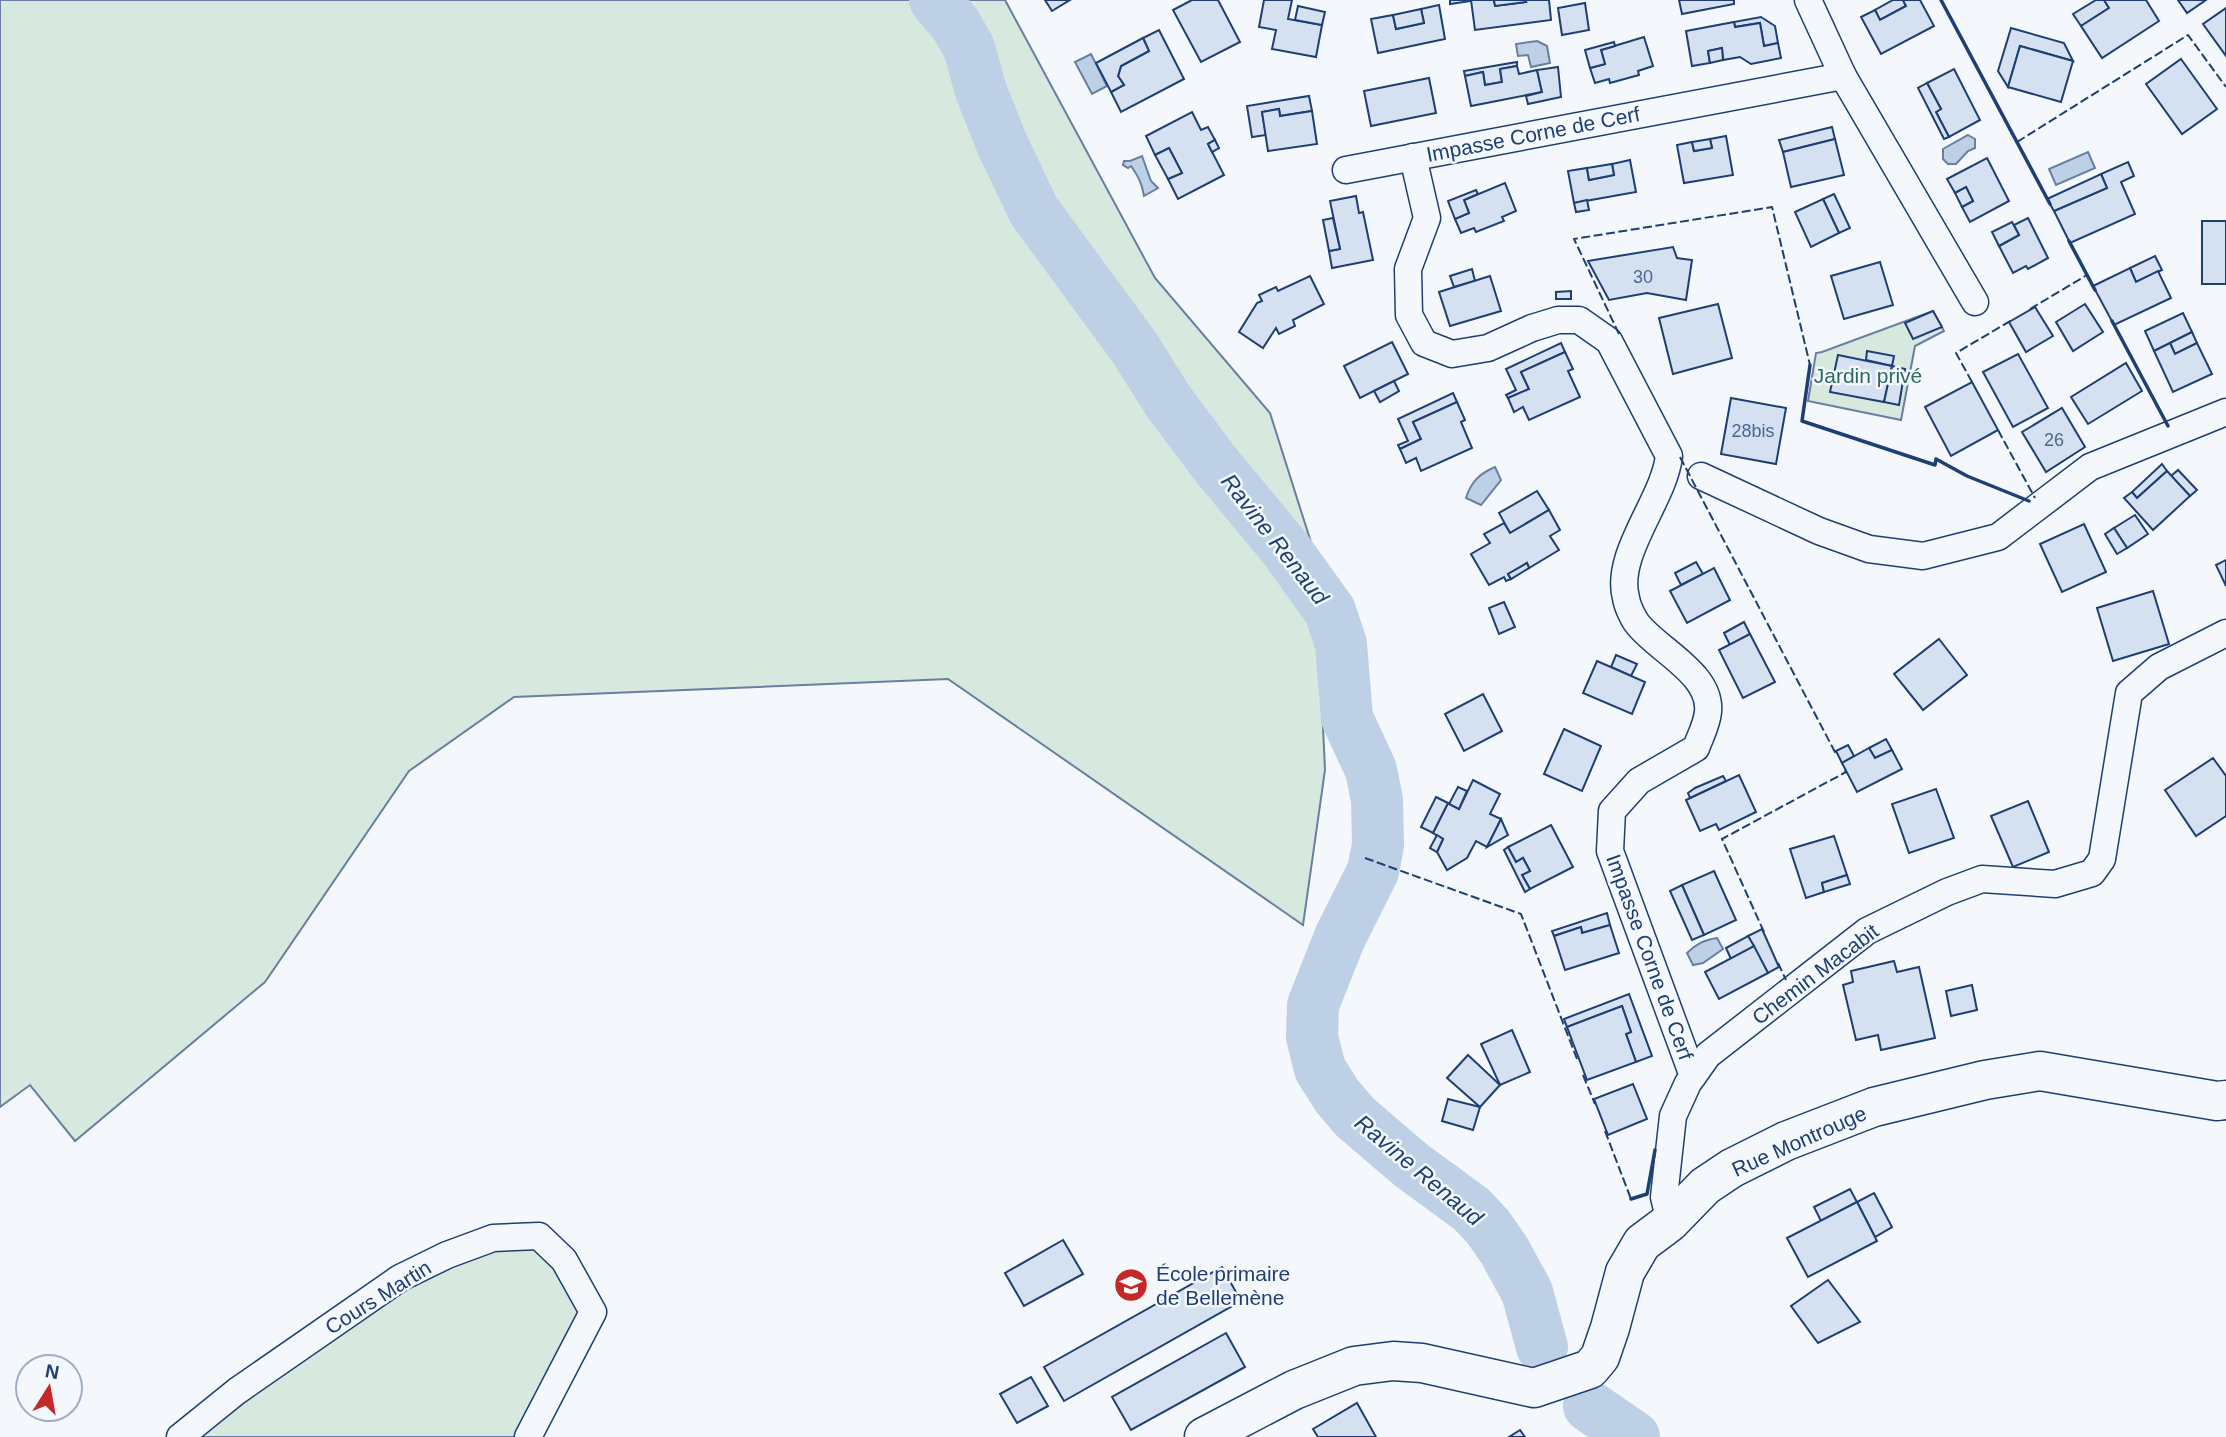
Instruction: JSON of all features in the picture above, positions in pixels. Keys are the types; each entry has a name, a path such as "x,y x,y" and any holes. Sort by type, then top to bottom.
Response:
{"main road":[{"name":"Rue Montrouge","path":"1204,1437 1294,1390 1354,1366 1393,1360 1422,1363 1534,1388 1590,1369 1600,1357 1625,1272 1642,1243 1670,1222 1705,1186 1732,1168 1786,1141 1874,1107 1985,1080 2040,1071 2217,1101 2226,1100"}],"street":[{"path":"1808,0 1843,76 1975,302"},
{"name":"Impasse Corne de Cerf","path":"1693,1076 1610,851 1612,811 1639,781 1696,748 1708,711 1703,689 1686,667 1636,622 1625,597 1624,572 1646,516 1667,473 1669,456 1609,341 1578,320 1558,320 1532,328 1488,348 1452,354 1424,343 1409,315 1408,269 1427,218 1413,158 1843,76"},
{"path":"1346,170 1413,158"},
{"path":"1701,477 1832,536 1869,549 1923,556 1998,537 2090,467 2226,412"},
{"name":"Chemin Macabit","path":"1670,1222 1664,1197 1673,1116 1693,1076 1708,1055 1867,931 1947,892 1982,879 2055,884 2092,873 2102,859 2129,693 2159,667 2226,633"},
{"name":"Cours Martin","path":"180,1437 237,1391 400,1278 447,1255 493,1238 539,1236 564,1260 593,1312 527,1437"}],"green space":[{"path":"0,0 1005,0 1155,278 1270,413 1315,555 1325,770 1303,925 948,679 514,697 409,771 265,982 75,1141 30,1085 0,1107"},
{"name":"Jardin privé","path":"1933,311 1944,331 1915,346 1901,420 1808,401 1816,353"},
{"path":"539,1236 593,1312 528,1437 180,1437 400,1278"}],"water":[{"path":"1537,41 1547,46 1550,63 1531,67 1528,55 1518,56 1516,44"},
{"path":"1091,54 1107,86 1092,94 1075,62"},
{"path":"1968,135 1975,139 1975,148 1968,151 1956,164 1948,164 1943,159 1943,149"},
{"path":"2088,152 2095,168 2056,185 2049,169"},
{"path":"1142,156 1151,181 1158,188 1144,196 1141,183 1131,166 1128,168 1123,165 1124,161"},
{"path":"1495,467 1501,480 1481,505 1466,498 1476,479"},
{"path":"1717,938 1723,949 1703,963 1693,965 1687,953 1700,943"}],"building":[{"path":"1045,0 1070,0 1052,11"},
{"path":"1192,0 1218,0 1240,42 1201,62 1173,10"},
{"path":"1264,0 1292,0 1288,19 1322,25 1316,57 1272,49 1276,30 1259,27"},
{"path":"1450,0 1471,0 1471,1 1450,4"},
{"path":"1471,0 1494,0 1495,6 1526,2 1525,0 1549,0 1551,20 1475,30"},
{"path":"1494,0 1525,0 1526,2 1495,6"},
{"path":"1679,0 1734,0 1734,4 1682,14"},
{"path":"1893,0 1903,0 1906,6 1880,20 1875,10"},
{"path":"1903,0 1920,0 1934,26 1881,54 1861,17 1875,10 1880,20 1906,6"},
{"path":"2096,0 2104,0 2109,8 2081,26 2073,14"},
{"path":"2104,0 2146,0 2159,21 2102,58 2081,26 2109,8"},
{"path":"2178,0 2206,0 2187,13"},
{"path":"1585,3 1589,30 1562,35 1558,8"},
{"path":"1439,5 1445,39 1378,53 1371,19 1393,15 1396,29 1424,23 1421,9"},
{"path":"1298,6 1325,12 1322,25 1295,20"},
{"path":"2226,8 2226,56 2203,24"},
{"path":"1421,9 1424,23 1396,29 1393,15"},
{"path":"1761,17 1775,26 1778,43 1764,46 1760,23 1735,27 1734,22"},
{"path":"1734,22 1735,27 1760,23 1764,46 1778,43 1781,58 1751,64 1740,57 1723,60 1722,48 1708,51 1710,63 1692,66 1686,31"},
{"path":"2011,28 2064,43 2073,61 2020,46 2008,87 1998,71"},
{"path":"1159,30 1184,79 1121,112 1111,92 1124,85 1118,76 1121,66 1149,51 1143,38"},
{"path":"1644,37 1653,66 1638,71 1639,75 1610,83 1609,79 1595,83 1590,68 1605,64 1601,50"},
{"path":"1143,38 1149,51 1121,66 1118,76 1124,85 1111,92 1096,63"},
{"path":"1614,42 1615,46 1601,50 1605,64 1590,68 1585,50"},
{"path":"2020,46 2073,61 2061,102 2008,87"},
{"path":"1722,48 1723,60 1710,63 1708,51"},
{"path":"2181,59 2217,109 2182,134 2146,84"},
{"path":"1517,62 1517,66 1500,69 1502,82 1485,85 1483,72 1465,76 1464,71"},
{"path":"1517,66 1519,74 1537,70 1542,92 1471,106 1465,76 1483,72 1485,85 1502,82 1500,69"},
{"path":"1558,67 1561,97 1528,104 1526,96 1542,92 1537,70"},
{"path":"1954,69 1980,120 1949,137 1936,112 1941,109 1927,83"},
{"path":"1429,78 1436,113 1371,126 1364,91"},
{"path":"1927,83 1941,109 1936,112 1949,137 1944,139 1918,88"},
{"path":"1309,96 1312,111 1280,116 1279,109 1262,112 1266,135 1252,137 1247,106"},
{"path":"1279,109 1280,116 1312,111 1317,144 1268,151 1262,112"},
{"path":"1192,112 1201,130 1208,127 1215,140 1208,144 1224,175 1178,199 1168,179 1182,173 1169,148 1155,155 1146,136"},
{"path":"1832,127 1835,139 1783,152 1779,140"},
{"path":"1726,136 1733,175 1684,183 1677,145 1692,142 1694,151 1712,148 1710,139"},
{"path":"1710,139 1712,148 1694,151 1692,142"},
{"path":"1835,139 1844,175 1791,187 1783,152"},
{"path":"1215,140 1219,148 1212,152 1208,144"},
{"path":"1169,148 1182,173 1168,179 1155,155"},
{"path":"1987,158 2009,201 1970,222 1962,207 1973,201 1966,187 1955,193 1947,179"},
{"path":"1630,160 1636,192 1574,203 1568,171 1587,168 1589,180 1614,175 1612,164"},
{"path":"2128,162 2134,176 2121,182 2135,214 2070,243 2054,211 2107,188 2101,174"},
{"path":"1612,164 1614,175 1589,180 1587,168"},
{"path":"2101,174 2107,188 2054,211 2047,199"},
{"path":"1505,183 1516,211 1502,217 1504,221 1476,232 1474,228 1461,233 1455,219 1469,213 1464,200"},
{"path":"1966,187 1973,201 1962,207 1955,193"},
{"path":"1476,190 1478,194 1464,200 1469,213 1455,219 1448,201"},
{"path":"1834,194 1850,228 1839,233 1823,199"},
{"path":"1356,196 1359,213 1363,212 1373,260 1332,268 1329,251 1340,249 1330,201"},
{"path":"1823,199 1839,233 1811,247 1795,212"},
{"path":"1587,200 1589,210 1576,212 1574,203"},
{"path":"1333,218 1340,249 1329,251 1323,220"},
{"path":"2028,218 2048,258 2028,269 2026,266 2013,273 1999,246 2019,235 2014,225"},
{"path":"2202,221 2226,221 2226,284 2202,284"},
{"path":"2012,222 2019,235 1999,246 1992,232"},
{"path":"1673,247 1677,258 1692,260 1686,300 1647,293 1609,300 1588,261"},
{"path":"2155,256 2162,270 2136,282 2130,268"},
{"path":"1880,262 1893,305 1844,319 1831,276"},
{"path":"2130,268 2136,282 2158,271 2171,298 2114,325 2093,286"},
{"path":"1472,269 1475,281 1454,287 1450,276"},
{"path":"1310,276 1324,304 1293,320 1295,326 1279,334 1276,328 1263,348 1239,332 1257,303 1262,301 1259,295 1276,287 1278,291"},
{"path":"1490,276 1501,311 1450,326 1439,292"},
{"path":"1571,291 1571,299 1556,299 1556,292"},
{"path":"1718,304 1732,358 1673,374 1659,318"},
{"path":"2085,304 2103,332 2073,351 2056,322"},
{"path":"2035,307 2053,336 2026,352 2009,322"},
{"path":"1933,311 1942,327 1913,339 1905,323"},
{"path":"2183,313 2192,332 2154,351 2145,331"},
{"path":"2192,332 2197,343 2175,354 2170,343"},
{"path":"1392,342 1408,374 1360,398 1344,366"},
{"path":"1561,343 1565,352 1521,372 1529,389 1508,398 1506,395 1516,390 1506,369"},
{"path":"2170,343 2175,354 2197,343 2212,374 2173,392 2154,351"},
{"path":"1867,351 1894,356 1892,366 1866,360"},
{"path":"1565,352 1573,369 1568,371 1580,397 1529,420 1523,407 1514,412 1508,398 1529,389 1521,372"},
{"path":"2018,354 2048,408 2013,427 1983,372"},
{"path":"1838,355 1892,366 1884,402 1830,392"},
{"path":"2126,363 2142,391 2088,424 2071,397"},
{"path":"1892,366 1905,369 1899,405 1884,402"},
{"path":"1394,381 1399,391 1380,402 1374,391"},
{"path":"1972,382 1998,430 1951,456 1925,407"},
{"path":"1453,393 1457,402 1413,422 1421,439 1400,449 1398,445 1408,441 1398,419"},
{"path":"1731,398 1786,408 1776,464 1721,454"},
{"path":"1457,402 1465,420 1461,422 1472,448 1421,471 1416,458 1406,463 1400,449 1421,439 1413,422"},
{"path":"2062,408 2085,447 2046,472 2022,432"},
{"path":"2162,464 2167,471 2137,498 2132,492"},
{"path":"2178,470 2197,490 2190,496 2171,476"},
{"path":"2167,471 2190,496 2153,530 2124,498 2132,492 2137,498"},
{"path":"1537,491 1549,510 1510,533 1499,513"},
{"path":"1549,510 1560,530 1550,536 1559,550 1529,568 1527,563 1508,574 1511,579 1506,581 1504,577 1489,585 1471,554 1490,543 1484,534 1504,523 1510,533"},
{"path":"2135,515 2148,534 2127,548 2114,528"},
{"path":"2084,524 2106,572 2062,592 2040,544"},
{"path":"2114,528 2127,548 2117,554 2105,534"},
{"path":"2226,560 2226,586 2216,565"},
{"path":"1696,562 1703,574 1681,585 1675,573"},
{"path":"1527,563 1529,568 1511,579 1508,574"},
{"path":"1714,568 1730,600 1687,623 1670,591"},
{"path":"2153,591 2169,644 2113,661 2097,608"},
{"path":"1504,602 1515,627 1499,634 1489,608"},
{"path":"1744,622 1750,634 1730,645 1724,633"},
{"path":"1750,634 1775,682 1743,698 1719,650"},
{"path":"1939,639 1967,675 1923,710 1894,674"},
{"path":"1616,655 1637,664 1631,676 1611,667"},
{"path":"1597,661 1645,682 1632,714 1583,693"},
{"path":"1483,694 1502,731 1464,751 1445,714"},
{"path":"1564,729 1601,746 1582,791 1544,774"},
{"path":"1886,739 1892,750 1875,758 1869,748"},
{"path":"1848,745 1854,756 1842,763 1836,751"},
{"path":"1869,748 1875,758 1892,750 1902,769 1857,792 1842,763"},
{"path":"2213,758 2226,776 2226,816 2196,836 2165,790"},
{"path":"1739,775 1756,812 1719,830 1716,824 1700,831 1686,800"},
{"path":"1723,776 1726,781 1690,798 1688,793 1695,788"},
{"path":"1473,780 1500,794 1490,814 1501,819 1487,847 1476,841 1467,858 1447,870 1437,852 1443,839 1433,833 1448,803 1459,809"},
{"path":"1458,787 1467,791 1459,809 1449,804"},
{"path":"1936,789 1954,838 1909,853 1892,804"},
{"path":"1436,797 1448,803 1433,833 1421,827"},
{"path":"2028,801 2049,852 2013,867 1991,816"},
{"path":"1501,819 1508,835 1487,847"},
{"path":"1551,825 1573,867 1530,889 1522,875 1530,871 1523,858 1516,862 1508,847"},
{"path":"1437,835 1443,839 1437,852 1430,848"},
{"path":"1834,836 1847,875 1822,883 1824,892 1806,898 1790,849"},
{"path":"1508,847 1516,862 1523,858 1530,871 1522,875 1530,889 1525,892 1504,850"},
{"path":"1714,871 1736,920 1704,935 1682,885"},
{"path":"1847,875 1850,884 1824,892 1822,883"},
{"path":"1682,885 1704,935 1692,940 1670,891"},
{"path":"1607,913 1610,925 1582,933 1581,927 1554,936 1552,931"},
{"path":"1610,925 1619,953 1565,970 1554,936 1581,927 1582,933"},
{"path":"1762,929 1779,967 1768,973 1748,936"},
{"path":"1748,936 1754,946 1731,959 1726,948"},
{"path":"1754,946 1768,973 1719,999 1705,972"},
{"path":"1894,961 1897,972 1919,967 1935,1038 1881,1050 1878,1035 1856,1040 1843,985 1853,982 1851,971"},
{"path":"1972,985 1977,1010 1951,1016 1946,991"},
{"path":"1629,994 1652,1056 1636,1062 1626,1034 1631,1032 1622,1006 1567,1027 1564,1019"},
{"path":"1622,1006 1631,1032 1626,1034 1636,1062 1587,1080 1567,1027"},
{"path":"1512,1030 1530,1072 1500,1085 1481,1044"},
{"path":"1468,1055 1500,1085 1480,1107 1447,1078"},
{"path":"1633,1084 1647,1119 1608,1135 1594,1099"},
{"path":"1448,1099 1480,1107 1473,1130 1442,1121"},
{"path":"1850,1189 1857,1202 1821,1221 1814,1207"},
{"path":"1874,1193 1892,1227 1875,1237 1857,1202"},
{"path":"1857,1202 1877,1241 1808,1277 1787,1238"},
{"path":"1063,1240 1083,1274 1024,1306 1005,1273"},
{"path":"1222,1267 1241,1301 1064,1401 1044,1367"},
{"path":"1828,1280 1860,1322 1818,1343 1791,1306"},
{"path":"1226,1333 1245,1367 1131,1430 1112,1397"},
{"path":"1031,1377 1048,1406 1017,1423 1000,1394"},
{"path":"1357,1403 1376,1437 1318,1437 1313,1429"},
{"path":"1520,1430 1525,1437 1509,1437"}],"waterway":[{"name":"Ravine Renaud","path":"935,0 956,25 969,48 981,91 1002,144 1034,211 1134,347 1168,401 1216,465 1284,547 1330,611 1341,644 1347,718 1371,770 1377,800 1378,845 1373,871 1340,937 1313,1005 1312,1037 1320,1069 1337,1096 1355,1117 1411,1165 1471,1209 1488,1227 1527,1292 1542,1347"},
{"name":"Ravine Renaud","path":"1589,1406 1634,1437"}],"fence":[{"path":"2017,142 2188,35 2226,87"},
{"path":"1619,334 1574,239 1772,207 1810,365"},
{"path":"2030,309 2087,275"},
{"path":"1972,382 1956,353 2012,320"},
{"path":"1998,430 2035,498"},
{"path":"1680,457 1836,754"},
{"path":"1764,932 1722,839 1846,772 1845,770"},
{"path":"1365,858 1521,914 1577,1059"},
{"path":"1778,963 1786,980"},
{"path":"1583,1075 1595,1104"},
{"path":"1605,1131 1631,1199"}],"wall":[{"path":"1941,0 2050,204"},
{"path":"2069,241 2095,290"},
{"path":"2112,321 2168,426"},
{"path":"1810,365 1802,421 1935,465 1936,459 1967,476 2029,501"},
{"path":"1631,1199 1647,1194 1655,1150"}],"place":[{"name":"École primaire de Bellemène","path":"1131,1285"}]}
